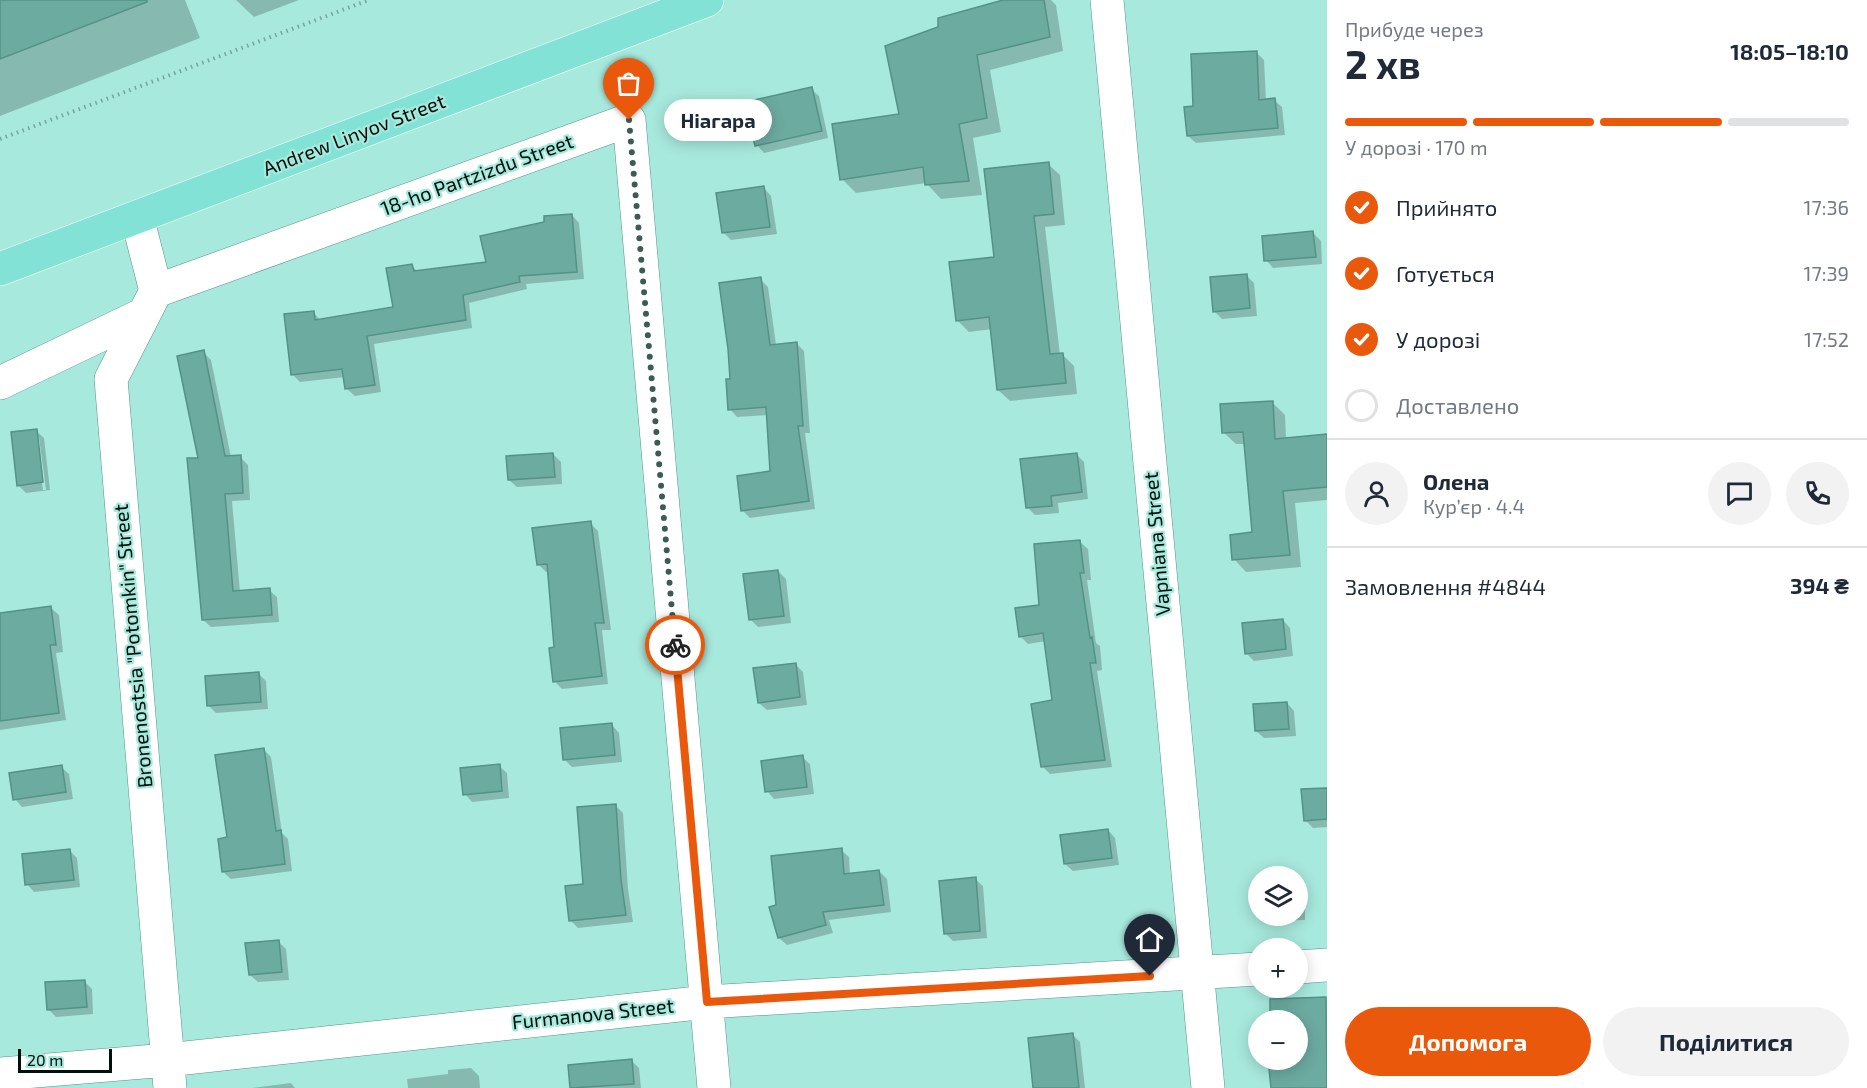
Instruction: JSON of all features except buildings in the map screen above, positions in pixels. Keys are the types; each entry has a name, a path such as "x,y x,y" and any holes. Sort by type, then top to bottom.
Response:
{"main road":[{"name":"Andrew Linyov Street","path":"0,269 707,0"}],"street":[{"name":"Vapniana Street","path":"1107,0 1209,1088"},
{"name":"18-ho Partzizdu Street","path":"150,302 629,120 714,1088"},
{"path":"0,383 150,302 137,217"},
{"name":"Bronenostsia \"Potomkin\" Street","path":"150,302 111,379 168,1074"},
{"path":"1308,966 1327,965"},
{"name":"Furmanova Street","path":"0,1074 168,1074 707,1002 1248,970"}],"path":[{"path":"0,139 369,0"}],"way so far":[{"path":"629,120 675,645"}],"place":[{"name":"Ніагара","path":"629,120"}],"route":[{"path":"675,645 707,1002 1150,976"}]}
